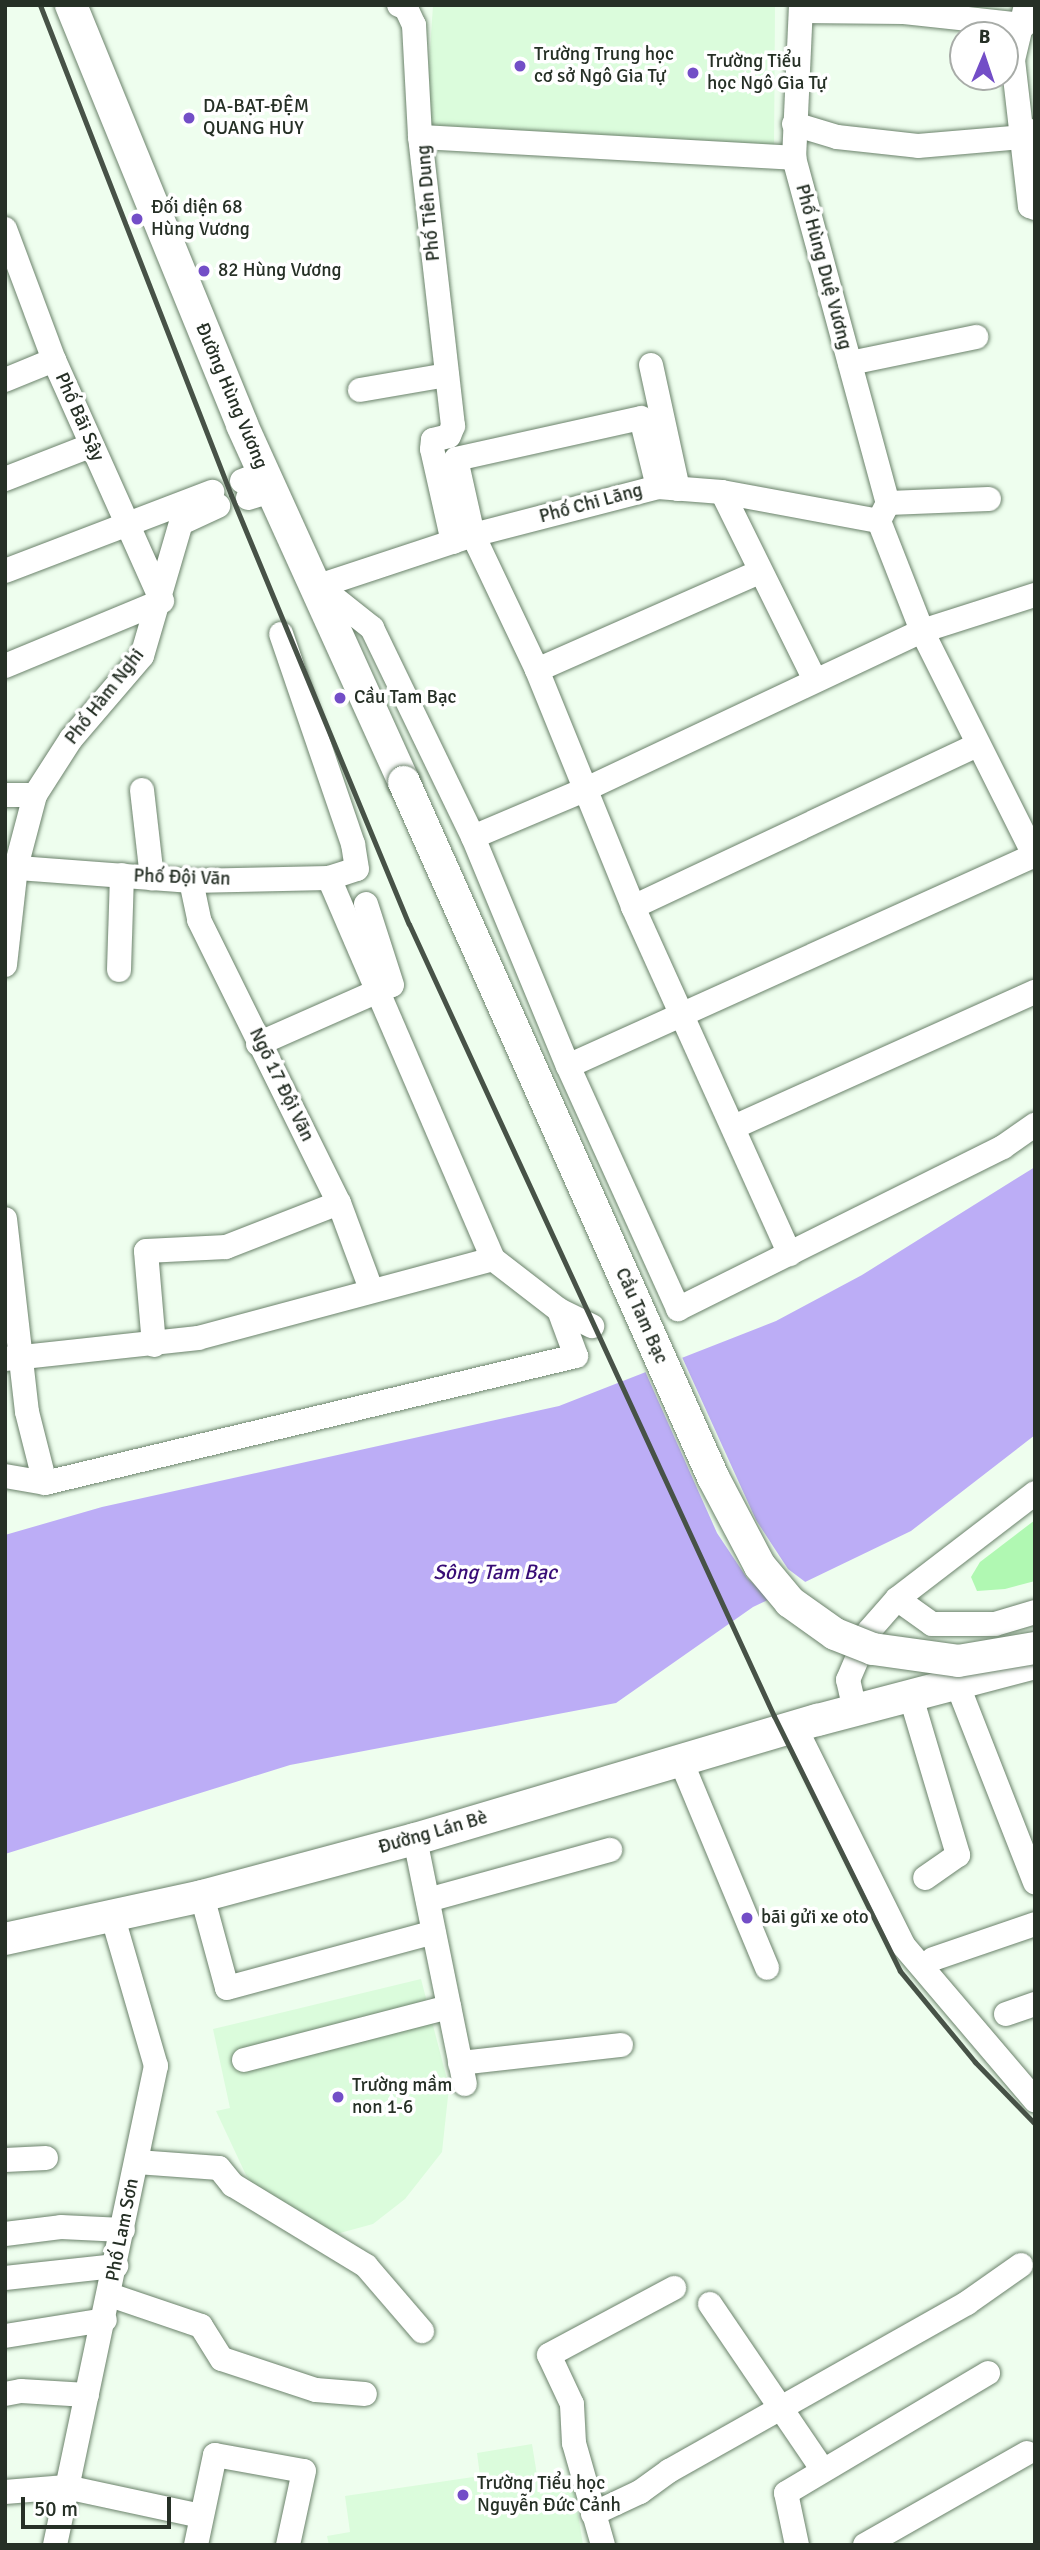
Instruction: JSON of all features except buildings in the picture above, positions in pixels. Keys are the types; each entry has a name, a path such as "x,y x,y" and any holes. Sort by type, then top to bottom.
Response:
{"main road":[{"name":"Đường Hùng Vương","path":"73,6 256,486 319,586 404,782"},
{"name":"Cầu Tam Bạc","path":"404,782 713,1477 760,1566 790,1602 835,1634 873,1649 958,1661 1035,1648"},
{"name":"Đường Lán Bè","path":"5,1939 113,1918 415,1839 795,1727 958,1686 1035,1663"}],"street":[{"path":"399,5 406,8 415,25 420,137"},
{"path":"801,8 1025,15 1013,60 1028,134 1030,206 1035,208"},
{"name":"Phố Hùng Duệ Vương","path":"801,8 794,158 850,363 883,512"},
{"path":"794,124 837,137 918,146 1028,134"},
{"name":"Phố Tiên Dung","path":"463,538 432,449 433,440 449,436 453,426 420,137 794,158"},
{"name":"Phố Bãi Sậy","path":"5,229 11,262 162,601"},
{"path":"850,363 976,337"},
{"path":"5,380 54,360"},
{"path":"651,365 668,488"},
{"path":"360,390 447,374"},
{"path":"668,488 641,418 456,458 463,538 537,670 633,907 790,1254"},
{"path":"5,479 92,445"},
{"name":"Phố Chi Lăng","path":"319,586 463,538 668,488 883,512 989,499"},
{"path":"722,492 759,572 815,680"},
{"name":"Phố Hàm Nghi","path":"5,571 127,523 216,499 181,523 162,601 142,656 71,739 35,795 11,867 5,965"},
{"path":"568,1066 1034,856 922,631 883,512"},
{"path":"537,670 759,572"},
{"path":"319,586 372,628 473,837 568,1066 678,1309 1003,1147 1035,1125"},
{"path":"473,837 584,790 922,631 1035,595"},
{"path":"5,666 162,601"},
{"name":"Phố Đội Văn","path":"11,867 191,881 329,878 357,869 353,844 281,634"},
{"path":"633,907 977,745"},
{"path":"142,790 152,878"},
{"path":"5,795 35,795"},
{"path":"119,970 122,875"},
{"path":"329,878 493,1259 559,1310 592,1326"},
{"name":"Ngõ 17 Đội Văn","path":"191,881 199,920 339,1203 371,1290"},
{"path":"258,1044 392,985 366,904"},
{"path":"734,1127 1035,992"},
{"path":"154,1345 146,1251 226,1247 339,1203"},
{"path":"5,1219 14,1359 45,1483"},
{"path":"14,1359 154,1345 249,1327 371,1290 493,1259"},
{"path":"5,1476 45,1483 576,1356 559,1310"},
{"path":"855,1710 848,1680 869,1631 897,1600 1035,1493"},
{"path":"897,1600 932,1624 995,1624 1035,1612"},
{"path":"958,1686 1029,1847 1035,1882"},
{"path":"911,1697 958,1855 925,1878"},
{"path":"795,1727 903,1945 1035,2100"},
{"path":"681,1761 767,1968"},
{"path":"415,1839 462,2074 621,2045"},
{"path":"428,1900 610,1850"},
{"path":"202,1896 227,1989 434,1932"},
{"name":"Phố Lam Sơn","path":"55,2545 105,2320 156,2066 113,1918"},
{"path":"933,1959 1035,1924"},
{"path":"1006,2014 1035,2004"},
{"path":"244,2060 449,2007"},
{"path":"5,2160 46,2158"},
{"path":"137,2162 219,2168 233,2185 366,2266 422,2331"},
{"path":"5,2234 61,2227 123,2230"},
{"path":"593,2514 967,2303 1021,2265"},
{"path":"5,2278 116,2266"},
{"path":"603,2545 575,2443 572,2404 549,2355 674,2288"},
{"path":"110,2295 201,2326 222,2359 316,2390 365,2394"},
{"path":"710,2304 822,2469"},
{"path":"5,2336 105,2320"},
{"path":"797,2545 786,2493 822,2469 988,2373"},
{"path":"5,2394 21,2391 87,2395"},
{"path":"864,2545 1027,2454"},
{"path":"196,2545 215,2455 304,2471 288,2545"},
{"path":"5,2492 66,2487 201,2516"}],"shaded area":[{"path":"433,5 775,5 774,153 425,127"},
{"name":"Trường mầm non 1-6","path":"421,1979 449,2087 442,2152 405,2199 373,2224 329,2236 267,2201 246,2175 216,2111 230,2108 213,2029"},
{"name":"Trường Tiểu học Nguyễn Đức Cảnh","path":"532,2444 540,2494 574,2489 583,2545 329,2545 327,2536 350,2532 345,2496 480,2476 477,2453"}],"green space":[{"path":"1035,1520 1035,1581 1005,1589 977,1591 971,1577 980,1562"}],"water":[{"name":"Sông Tam Bạc","path":"1035,1167 1035,1435 911,1531 753,1607 616,1703 290,1765 5,1854 5,1535 102,1507 559,1406 776,1321 862,1275"}],"pier":[{"path":"682,1357 756,1520 788,1569 808,1584 772,1601 747,1578 717,1533 645,1371"}],"railway":[{"path":"40,5 231,495 409,924 774,1716 900,1971 975,2062 1035,2124"}],"place":[{"name":"Trường Trung học cơ sở Ngô Gia Tự","path":"520,66"},
{"name":"Trường Tiểu học Ngô Gia Tự","path":"693,73"},
{"name":"DA-BẠT-ĐỆM QUANG HUY","path":"189,118"},
{"name":"Đối diện 68 Hùng Vương","path":"137,219"},
{"name":"82 Hùng Vương","path":"204,271"},
{"name":"Cầu Tam Bạc","path":"340,698"},
{"name":"bãi gửi xe oto","path":"747,1918"},
{"name":"Trường mầm non 1-6","path":"338,2097"},
{"name":"Trường Tiểu học Nguyễn Đức Cảnh","path":"463,2495"}]}
